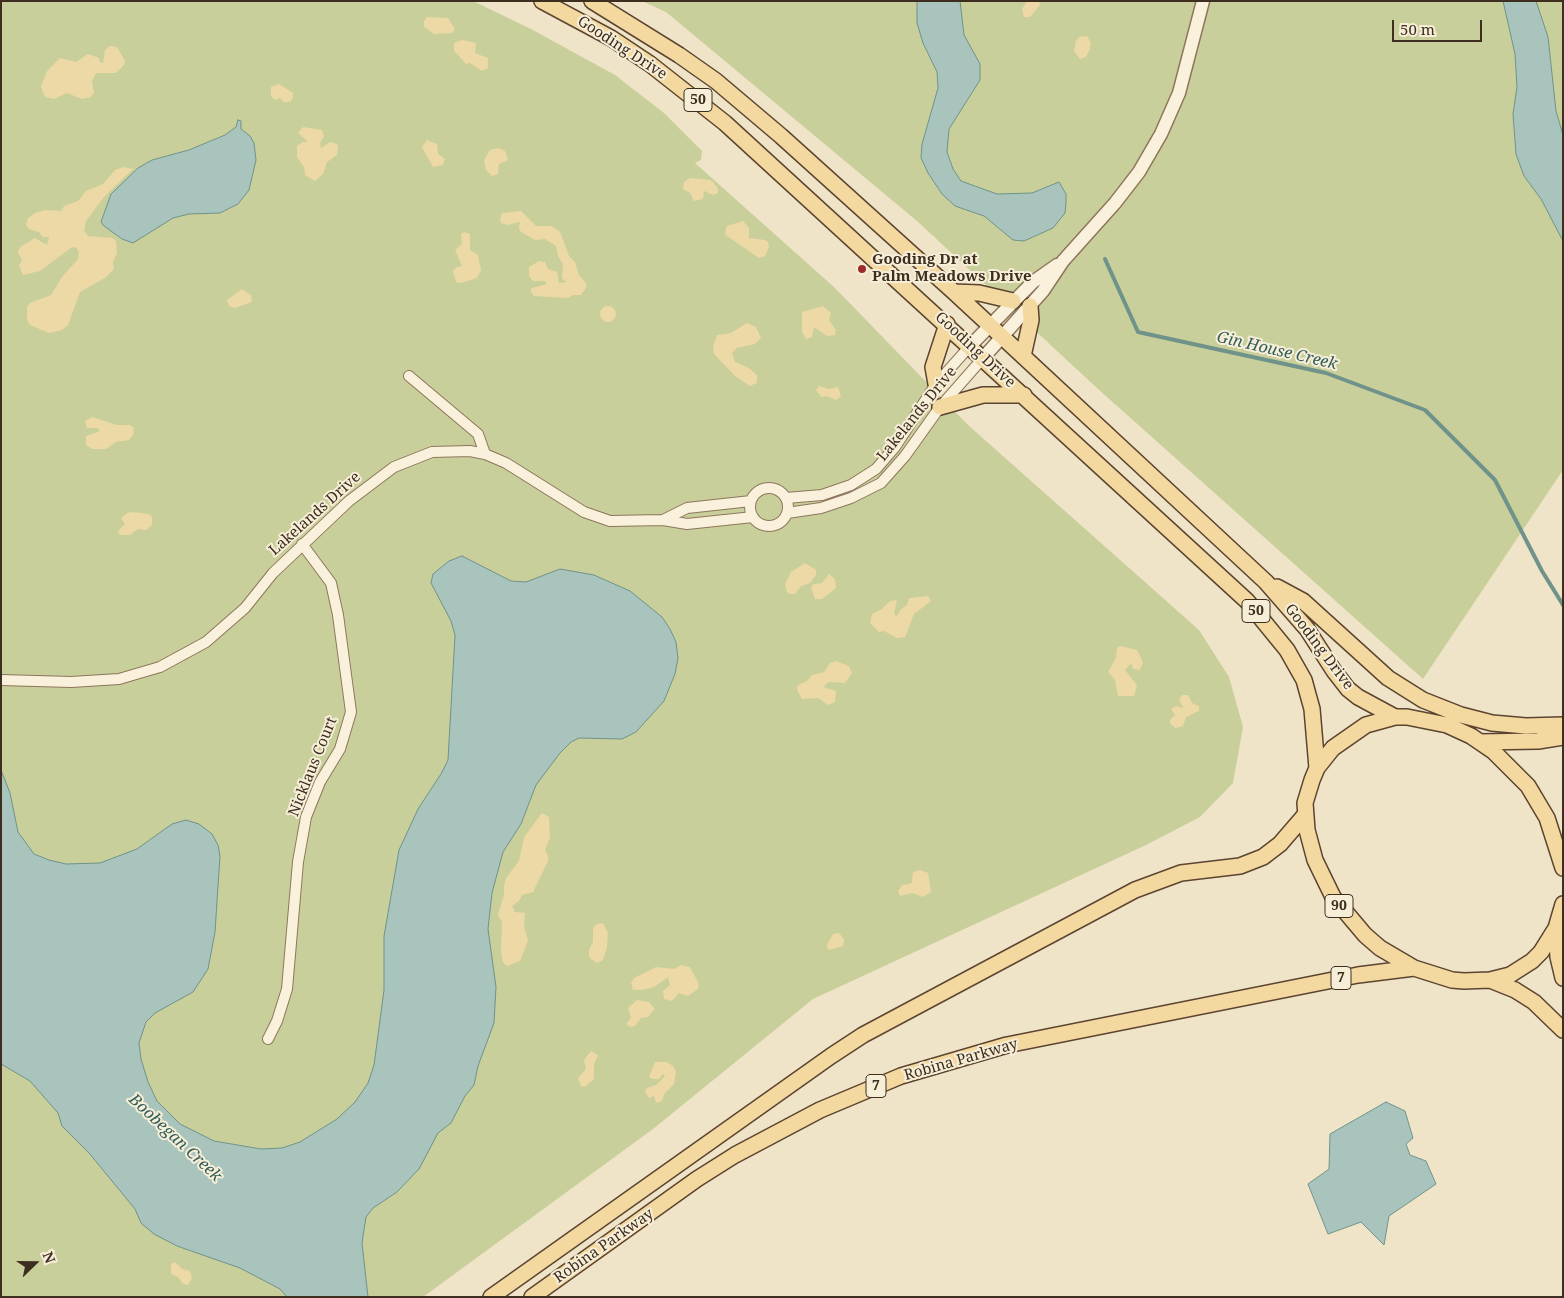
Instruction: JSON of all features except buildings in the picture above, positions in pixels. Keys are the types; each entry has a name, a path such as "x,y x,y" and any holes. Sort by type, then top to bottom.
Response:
{"main road":[{"name":"Gooding Drive","path":"542,1 611,38 686,91 767,160 1247,601 1275,633 1298,666 1309,694 1314,722 1317,768"},
{"name":"Gooding Drive","path":"592,1 650,35 716,81 781,136 954,292 1266,582 1307,629 1334,671 1348,688 1363,700 1395,717"},
{"path":"954,292 979,293 1013,301"},
{"path":"1023,356 1031,320 1030,306"},
{"path":"936,384 933,368 947,324"},
{"path":"940,407 983,395 1024,395"},
{"path":"1266,582 1303,601 1388,678 1423,700 1461,716 1492,723 1526,726 1563,725"},
{"name":"90","path":"1480,742 1460,730 1434,721 1395,717 1372,723 1354,732 1333,748 1317,768 1308,792 1305,815 1312,853 1333,897 1365,935 1380,948 1414,968 1452,980 1490,980 1515,990 1534,1002 1563,1030"},
{"path":"1480,742 1538,741 1563,737"},
{"path":"1480,742 1516,772 1538,801 1554,835 1563,868"},
{"name":"Robina Parkway","path":"492,1297 830,1056 863,1035 1135,890 1181,874 1240,866 1262,858 1284,841 1305,815"},
{"path":"1490,980 1510,975 1532,961 1556,928 1563,904"},
{"path":"1556,928 1558,957 1563,978"},
{"name":"Robina Parkway","path":"532,1297 734,1156 820,1110 901,1076 1007,1045 1358,975 1414,968"}],"street":[{"path":"984,358 1030,306 1063,261 1127,187 1161,134 1179,93 1203,1"},
{"path":"970,346 1033,282 1063,261"},
{"name":"Lakelands Drive","path":"786,498 822,495 851,484 876,469 895,447 936,384 970,346"},
{"name":"Lakelands Drive","path":"787,513 821,508 851,498 881,483 905,456 940,407 984,358"},
{"path":"410,376 478,434 485,454"},
{"name":"Lakelands Drive","path":"1,680 71,682 119,679 160,667 206,642 239,613 273,573 349,500 394,467 432,452 470,450 485,454 506,463 584,512 610,521 663,520 688,524 753,517"},
{"path":"768,488 778,490 786,498 787,513 780,523 762,525 753,517 750,509 751,501 757,492 768,488"},
{"path":"663,520 687,508 751,501"},
{"name":"Nicklaus Court","path":"268,1039 278,1021 287,990 298,862 306,817 320,782 340,749 351,712 338,616 331,583 302,544"}],"green space":[{"path":"1,1 473,1 531,29 615,75 664,113 702,151 701,160 695,163 835,288 968,425 1199,630 1229,677 1243,727 1233,783 1200,817 1146,845 813,999 653,1129 423,1297 1,1297"},
{"path":"642,1 1563,1 1563,470 1423,679 1098,389 917,221 666,12"}],"sand":[{"path":"1027,1 1039,1 1040,5 1030,17 1024,17 1022,9"},
{"path":"427,17 448,18 455,29 452,33 434,34 424,27 424,21"},
{"path":"1087,36 1091,43 1090,49 1086,57 1080,59 1074,51 1076,41 1079,37"},
{"path":"462,40 476,43 475,53 488,58 488,68 482,71 470,63 466,64 454,51 454,43"},
{"path":"110,46 117,47 125,61 124,65 116,73 96,73 92,81 94,93 91,97 82,99 67,93 54,99 45,97 41,87 43,81 47,71 60,58 76,62 88,54 99,58 100,62 103,63 105,50"},
{"path":"279,84 293,93 293,98 290,102 284,102 280,98 275,100 271,96 271,87"},
{"path":"303,127 322,130 324,136 320,143 321,148 330,142 337,144 338,147 337,155 327,162 323,174 315,181 305,175 304,167 297,157 297,146 303,142 308,142 298,133"},
{"path":"427,140 437,144 438,154 445,159 443,165 433,167 422,147"},
{"path":"499,148 505,151 508,160 499,164 498,174 492,176 486,170 484,160 490,150"},
{"path":"123,167 133,169 104,197 86,221 84,230 88,236 112,238 116,241 117,253 113,262 114,269 105,278 80,292 68,325 62,330 49,333 30,325 27,320 27,307 30,303 51,295 62,277 78,259 79,253 77,248 72,247 40,271 23,275 19,265 22,261 18,252 20,247 35,238 47,245 49,237 43,237 39,232 29,229 26,225 28,218 35,213 45,210 61,211 64,206 78,201 86,191 103,184 115,170"},
{"path":"690,178 711,180 718,188 718,193 713,195 704,191 703,199 694,201 690,193 683,189 684,182"},
{"path":"521,211 536,226 552,226 560,232 569,256 575,262 579,275 586,283 586,288 581,295 573,295 568,298 534,296 530,290 532,288 547,284 545,281 533,281 529,276 529,267 539,261 545,262 548,269 557,272 559,283 566,282 562,278 563,264 558,256 556,246 545,239 535,240 521,232 519,228 520,222 507,225 501,223 502,213"},
{"path":"743,221 749,228 749,238 768,242 769,247 765,256 759,258 725,233 727,226"},
{"path":"464,232 470,234 470,250 478,255 481,270 477,278 461,283 456,282 453,271 455,268 462,266 455,250 462,244 461,234"},
{"path":"242,289 251,295 252,302 235,308 229,306 227,300"},
{"path":"608,306 616,314 608,322 600,314"},
{"path":"823,306 831,313 829,320 836,330 835,335 827,336 814,327 812,337 806,339 802,332 802,312"},
{"path":"747,323 756,327 761,338 755,344 737,348 732,353 735,362 749,368 757,375 757,383 750,386 735,376 714,354 713,346 717,335 731,333"},
{"path":"819,386 829,389 838,387 841,396 836,400 827,396 821,397 816,390"},
{"path":"92,417 117,425 130,425 134,428 133,435 129,440 116,442 106,449 92,449 86,445 86,436 100,431 97,428 87,428 85,421"},
{"path":"127,513 149,514 152,517 152,525 146,530 138,529 130,535 120,535 118,531 125,524 121,518"},
{"path":"805,563 816,570 816,575 810,583 801,586 795,594 790,594 787,592 785,584 791,572"},
{"path":"829,574 835,579 836,588 822,599 815,599 811,587 814,584 822,583"},
{"path":"928,596 931,601 914,614 905,637 897,638 884,631 879,632 870,623 872,614 882,609 890,601 897,600 894,614 897,616 901,609 907,605 909,598"},
{"path":"1120,646 1137,650 1143,662 1140,670 1133,669 1131,663 1125,670 1137,685 1134,696 1118,696 1115,680 1108,672 1116,658 1117,648"},
{"path":"836,661 849,666 852,673 845,683 829,682 823,687 836,691 835,702 828,705 818,698 802,699 797,690 798,685 807,681 812,675 824,672 830,663"},
{"path":"1182,695 1188,695 1192,703 1199,706 1199,711 1186,717 1183,726 1175,728 1170,723 1170,720 1175,715 1171,709 1176,706 1183,708 1179,699"},
{"path":"542,813 549,817 550,838 545,850 548,861 533,892 522,895 519,901 512,906 515,912 525,913 524,926 528,941 520,961 507,966 503,962 501,951 502,922 498,915 504,895 504,886 506,878 519,861 524,837"},
{"path":"920,870 928,873 931,892 923,897 912,893 900,896 898,891 902,885 910,884 913,872"},
{"path":"603,923 608,933 607,947 603,960 597,963 589,957 589,950 593,942 593,928 597,924"},
{"path":"839,933 844,939 843,946 828,950 827,945 833,934"},
{"path":"681,965 690,967 699,984 698,989 688,996 679,993 672,1001 664,999 663,991 670,985 668,977 654,987 633,990 631,983 634,978 656,967 674,969"},
{"path":"637,1000 649,1002 655,1009 648,1017 641,1018 635,1026 630,1027 626,1024 631,1018 628,1008"},
{"path":"591,1051 598,1055 594,1064 594,1079 585,1087 581,1086 578,1078 586,1069 584,1060"},
{"path":"655,1062 667,1062 673,1066 676,1072 674,1084 664,1094 662,1101 656,1103 654,1096 649,1098 645,1092 647,1088 656,1085 665,1076 663,1074 659,1079 649,1077"},
{"path":"175,1262 182,1269 190,1271 192,1278 188,1285 183,1284 178,1277 171,1274 171,1264"}],"water":[{"path":"917,1 960,1 964,35 980,64 980,80 949,129 947,152 953,169 961,181 997,194 1032,193 1059,182 1066,194 1065,213 1053,228 1024,241 1013,240 984,216 955,206 942,194 928,173 921,158 922,144 938,88 937,72 923,43 917,23"},
{"path":"1503,1 1536,1 1548,37 1556,111 1563,135 1563,241 1541,199 1524,176 1516,154 1513,114 1517,87 1515,54"},
{"path":"238,120 241,121 241,129 250,136 254,143 256,160 249,190 238,204 220,213 189,214 173,218 133,243 122,239 104,226 101,222 111,194 138,168 152,160 189,150 225,135 236,127"},
{"name":"Boobegan Creek","path":"462,556 511,581 526,582 560,569 594,575 630,591 662,617 670,629 676,642 678,658 675,674 664,701 636,732 622,739 579,738 571,742 560,753 536,785 521,824 503,852 492,893 488,929 496,987 494,1023 478,1066 474,1085 465,1096 451,1123 438,1133 419,1169 397,1192 373,1208 366,1217 362,1243 368,1297 287,1297 280,1289 240,1268 177,1246 154,1234 141,1223 135,1209 89,1153 62,1126 58,1113 30,1081 1,1064 1,770 10,793 18,832 34,854 49,860 66,864 100,863 137,849 172,824 186,820 199,824 212,834 218,845 220,856 215,932 208,969 193,992 155,1013 146,1022 139,1043 141,1059 148,1082 157,1101 180,1124 214,1141 261,1149 282,1148 300,1142 337,1119 355,1102 368,1083 374,1065 384,990 384,936 399,850 418,809 448,760 455,635 451,621 431,583 433,574 449,561"},
{"path":"1386,1102 1405,1111 1413,1138 1406,1144 1410,1155 1426,1161 1436,1184 1389,1216 1384,1245 1361,1222 1328,1234 1308,1184 1329,1169 1330,1134"}],"waterway":[{"name":"Gin House Creek","path":"1105,259 1138,332 1326,373 1425,410 1495,480 1542,571 1563,605"}],"place":[{"name":"Gooding Dr at Palm Meadows Drive","path":"862,269"}]}
